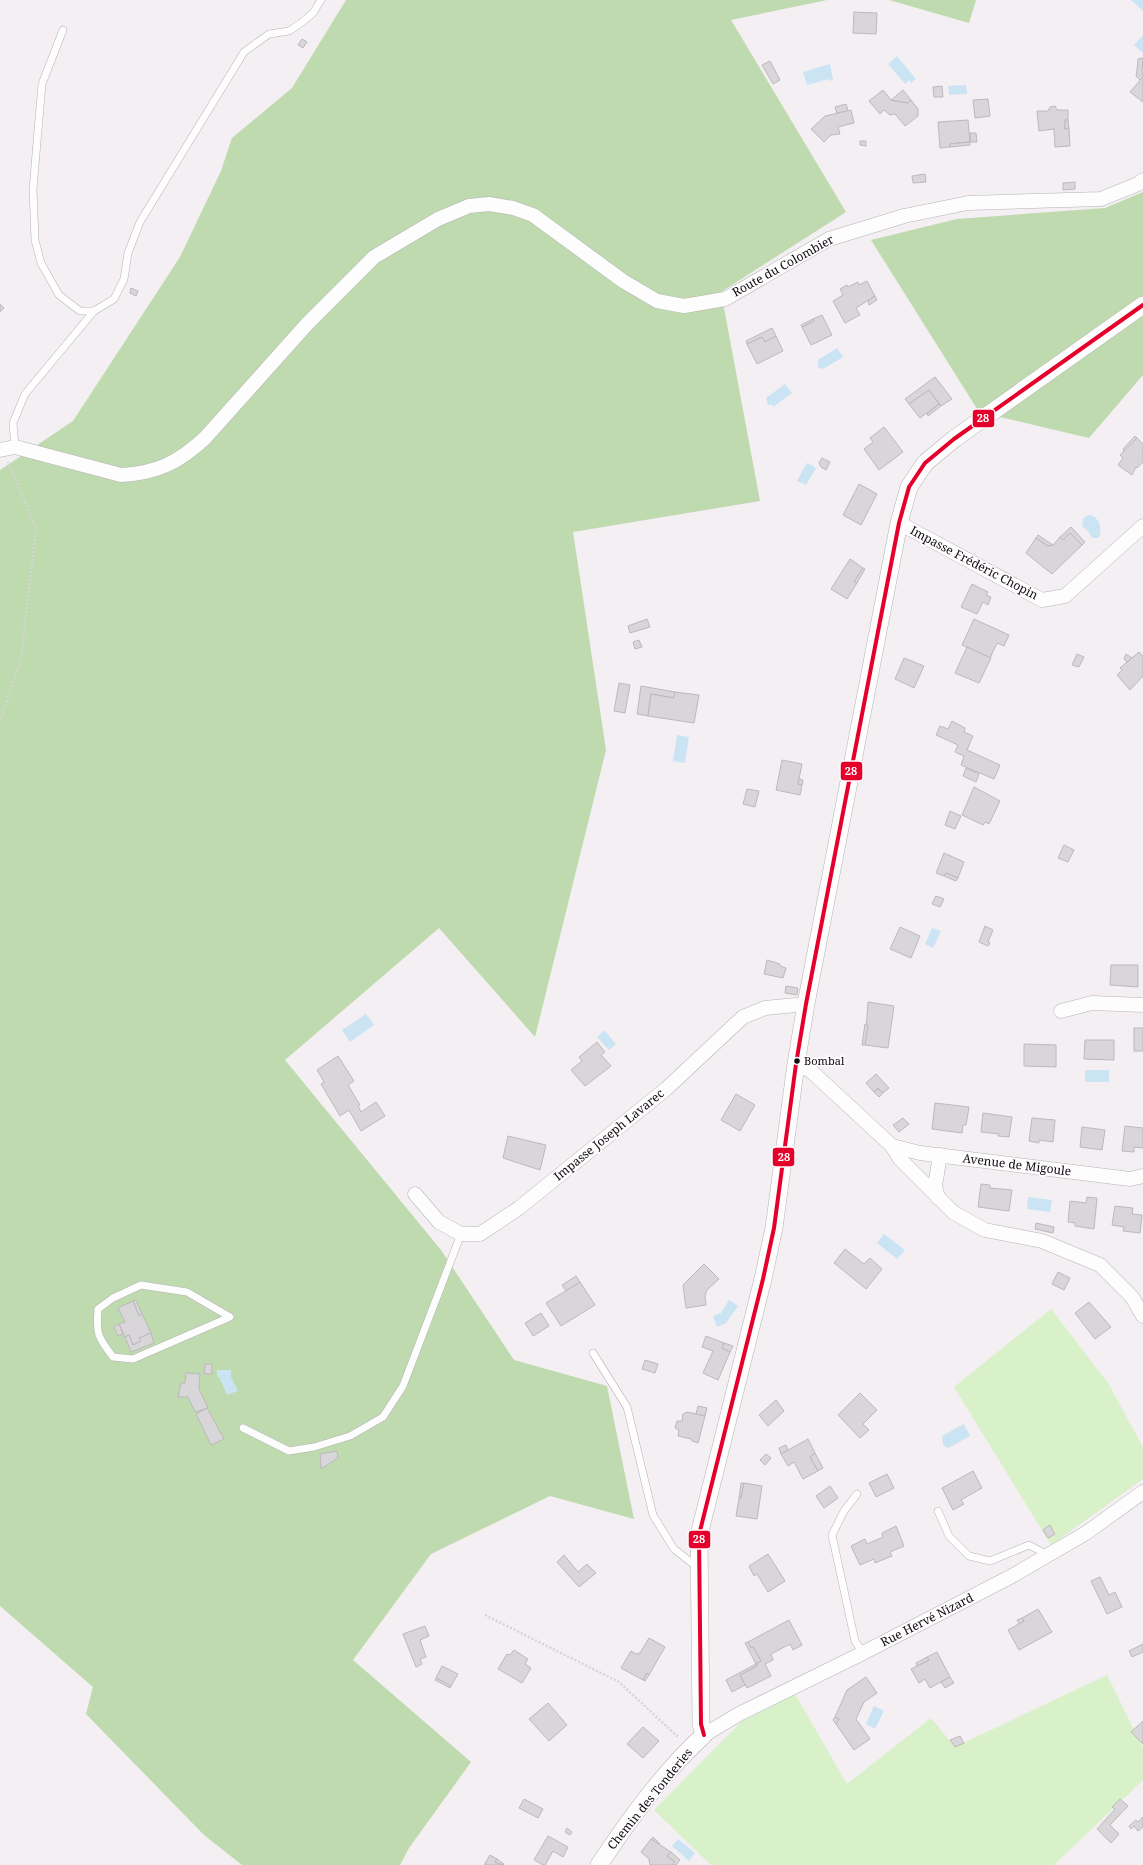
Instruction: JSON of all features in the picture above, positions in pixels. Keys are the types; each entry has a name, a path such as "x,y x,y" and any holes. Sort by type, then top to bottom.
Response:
{"street":[{"name":"Route du Colombier","path":"6,448 120,474 138,474 157,470 175,462 205,438 307,324 374,258 438,218 469,206 489,204 513,208 533,215 623,281 657,301 684,306 724,299 829,239 904,216 968,203 1101,199 1138,184 1143,180"},
{"path":"699,1740 701,1724 699,1534 763,1279 774,1228 796,1064 806,1004 899,523 909,486 924,463 954,439 1143,305"},
{"name":"Impasse Frédéric Chopin","path":"899,523 1042,600 1065,596 1143,526"},
{"path":"1062,1011 1092,1003 1143,1005"},
{"name":"Impasse Joseph Lavarec","path":"462,1234 480,1234 519,1208 666,1089 743,1017 765,1008 806,1004"},
{"path":"796,1064 811,1071 892,1146 900,1159 954,1213 985,1230 1042,1241 1100,1265 1132,1298 1143,1316"},
{"name":"Avenue de Migoule","path":"892,1146 940,1155 1130,1179 1143,1176"},
{"path":"938,1198 935,1186 940,1155"},
{"path":"415,1194 439,1222 462,1234"},
{"name":"Rue Hervé Nizard","path":"699,1740 739,1714 863,1653 1012,1576 1086,1533 1143,1492"},
{"name":"Chemin des Tonderies","path":"599,1865 647,1799 699,1740"}],"lane":[{"path":"6,448 13,424 25,394 94,311 114,299 124,279 128,253 140,222 244,52 254,43 269,34 289,30 301,23 313,13 321,0"},
{"path":"63,30 42,84 33,189 35,240 41,263 59,295 80,311 94,311"},
{"path":"243,1428 289,1451 314,1447 350,1436 383,1417 403,1386 462,1234"},
{"path":"141,1285 187,1292 230,1317 133,1359 113,1357 102,1342 96,1329 98,1309 113,1298 141,1285"},
{"path":"593,1353 627,1408 653,1515 674,1549 692,1562 699,1563"},
{"path":"857,1494 844,1511 832,1535 855,1641 863,1653"},
{"path":"938,1511 949,1536 969,1556 990,1561 1029,1545 1048,1555"}],"path":[{"path":"0,721 21,659 36,528 6,448"},
{"path":"485,1615 619,1682 675,1736 699,1740"}],"green space":[{"path":"346,0 827,0 731,20 846,212 721,292 760,501 573,532 606,750 535,1037 439,928 285,1060 441,1250 514,1360 607,1386 634,1519 550,1496 431,1554 353,1660 471,1762 409,1848 400,1865 242,1865 204,1835 86,1714 93,1687 0,1606 0,470 73,421 180,257 221,171 232,138 292,88"},
{"path":"889,0 976,0 969,23"},
{"path":"1143,192 1143,375 1089,438 979,412 871,240 957,219 1105,208"},
{"path":"1051,1309 1108,1383 1143,1447 1143,1479 1051,1545 954,1387"},
{"path":"1107,1675 1143,1748 1143,1780 1054,1865 711,1865 654,1810 741,1722 795,1694 847,1784 931,1718 955,1747"}],"water":[{"path":"1131,0 1143,0 1143,11"},
{"path":"1143,35 1143,53 1134,45"},
{"path":"897,56 916,79 911,83 909,80 905,84 888,64"},
{"path":"830,64 833,80 830,81 829,79 807,85 803,72"},
{"path":"966,85 967,94 949,95 948,86"},
{"path":"837,348 843,357 823,369 818,367 818,360"},
{"path":"785,384 792,393 773,407 772,405 768,405 766,398"},
{"path":"807,463 816,468 806,485 797,481"},
{"path":"1088,515 1095,517 1099,523 1101,531 1099,538 1092,538 1088,531 1082,526 1083,519"},
{"path":"677,735 689,737 685,763 673,761"},
{"path":"932,928 941,931 933,948 925,944"},
{"path":"366,1014 374,1025 350,1042 342,1030"},
{"path":"604,1030 616,1044 609,1050 597,1037"},
{"path":"1085,1070 1109,1070 1109,1082 1085,1082"},
{"path":"1028,1197 1052,1200 1050,1212 1027,1209"},
{"path":"884,1234 905,1250 897,1259 877,1243"},
{"path":"729,1300 738,1306 726,1323 717,1327 713,1316 721,1313"},
{"path":"217,1370 231,1370 231,1377 238,1391 227,1395 219,1377 217,1377"},
{"path":"964,1424 970,1436 948,1448 943,1445 942,1436"},
{"path":"874,1706 884,1711 875,1729 866,1724"},
{"path":"678,1839 695,1853 689,1861 672,1846"}],"building":[{"path":"854,12 877,13 876,34 853,33"},
{"path":"302,39 307,42 303,48 298,45"},
{"path":"1143,58 1143,77 1140,80 1136,76 1138,59"},
{"path":"770,61 780,80 773,84 762,65"},
{"path":"1143,77 1143,102 1130,92"},
{"path":"942,86 943,97 934,97 933,87"},
{"path":"883,90 891,100 908,103 911,100 918,109 918,116 905,126 895,114 890,115 884,110 880,114 869,101"},
{"path":"903,90 911,100 908,103 891,100"},
{"path":"988,99 990,116 975,118 973,100"},
{"path":"846,104 848,111 837,113 835,107"},
{"path":"1055,106 1057,110 1068,110 1068,120 1065,120 1065,129 1069,128 1070,146 1055,147 1054,129 1039,131 1037,111 1048,111 1050,107"},
{"path":"851,110 854,123 838,127 840,134 831,135 824,142 811,129 825,116"},
{"path":"968,120 970,142 950,144 950,147 940,148 938,122"},
{"path":"1065,120 1068,120 1069,128 1065,129"},
{"path":"970,133 976,133 977,142 971,142"},
{"path":"860,141 866,141 866,146 860,145"},
{"path":"970,142 970,145 950,147 950,144"},
{"path":"925,174 926,182 913,183 912,176"},
{"path":"1075,182 1075,189 1063,190 1063,183"},
{"path":"867,281 875,296 856,308 860,315 845,323 833,301 843,295 840,289 847,285 848,287 858,282 859,285"},
{"path":"131,288 138,291 136,296 130,293"},
{"path":"875,296 877,300 869,305 868,301"},
{"path":"0,304 4,308 0,312"},
{"path":"822,315 832,335 811,345 802,327 814,321 813,319"},
{"path":"813,319 814,321 802,327 801,325"},
{"path":"772,328 776,336 765,342 762,337 747,344 746,341"},
{"path":"776,336 783,351 757,364 747,344 762,337 765,342"},
{"path":"935,377 952,399 941,406 929,390 909,404 905,399"},
{"path":"929,390 939,404 920,418 909,404"},
{"path":"939,404 941,406 928,416 927,414"},
{"path":"884,427 903,452 879,470 864,449 873,442 870,438"},
{"path":"1135,436 1137,438 1124,451 1123,449"},
{"path":"1137,438 1143,444 1143,462 1137,468 1136,467 1132,475 1118,465 1123,458 1120,455"},
{"path":"822,458 830,462 826,470 821,467 819,463"},
{"path":"859,484 877,494 861,525 843,515"},
{"path":"1071,527 1085,542 1082,545 1070,533 1063,540 1060,537"},
{"path":"1070,533 1082,545 1052,574 1026,553 1036,538 1048,546 1053,545 1060,537 1063,540"},
{"path":"1038,535 1053,545 1048,546 1036,538"},
{"path":"850,559 863,568 854,582 857,583 847,599 831,589"},
{"path":"863,568 865,569 857,583 854,582"},
{"path":"972,584 988,592 986,595 991,597 988,605 983,602 977,614 961,607"},
{"path":"647,619 650,627 630,633 628,626"},
{"path":"974,619 1009,635 1004,646 997,643 990,658 962,645"},
{"path":"639,640 642,647 635,649 633,642"},
{"path":"967,647 991,658 979,683 955,673"},
{"path":"1139,652 1143,656 1143,676 1130,690 1117,675 1122,670 1120,668"},
{"path":"1077,654 1084,657 1079,667 1072,665"},
{"path":"1126,654 1132,658 1127,662 1124,659"},
{"path":"904,658 924,666 914,688 895,679"},
{"path":"619,683 630,685 625,713 614,711"},
{"path":"641,686 675,692 674,698 651,694 648,716 637,714"},
{"path":"675,692 699,695 694,723 648,716 651,694 674,698"},
{"path":"952,721 965,728 964,732 973,736 967,750 1000,765 994,779 961,765 964,756 955,752 958,745 936,735 940,726 948,729"},
{"path":"782,760 802,764 798,784 802,785 800,795 776,790"},
{"path":"966,768 979,774 976,782 963,776"},
{"path":"799,779 803,780 802,785 798,784"},
{"path":"974,787 1000,801 989,824 985,822 983,825 962,815"},
{"path":"747,789 759,791 755,807 743,804"},
{"path":"950,811 961,816 955,829 945,825"},
{"path":"1064,845 1074,850 1068,862 1058,858"},
{"path":"944,853 964,862 958,878 946,873 944,876 936,873"},
{"path":"946,873 958,878 956,881 944,876"},
{"path":"936,896 944,899 940,907 932,904"},
{"path":"985,926 993,930 988,946 979,942"},
{"path":"900,927 920,936 911,958 890,949"},
{"path":"767,960 780,964 780,966 786,968 783,978 764,974"},
{"path":"1111,965 1138,965 1138,987 1110,985"},
{"path":"786,986 798,988 797,995 785,993"},
{"path":"868,1002 894,1006 888,1048 865,1045"},
{"path":"865,1024 868,1025 865,1045 862,1045"},
{"path":"1134,1028 1143,1028 1143,1051 1134,1051"},
{"path":"1085,1040 1114,1040 1114,1060 1084,1059"},
{"path":"597,1042 605,1052 601,1055 611,1066 585,1086 571,1070 582,1061 579,1057"},
{"path":"1024,1044 1056,1045 1056,1067 1024,1066"},
{"path":"338,1056 354,1081 348,1085 360,1105 358,1106 361,1112 376,1102 385,1116 361,1131 349,1110 340,1116 321,1084 324,1082 317,1070"},
{"path":"876,1074 889,1088 883,1093 878,1088 874,1092 866,1083"},
{"path":"878,1089 883,1093 879,1097 874,1092"},
{"path":"736,1094 755,1105 740,1131 721,1120"},
{"path":"935,1103 969,1107 966,1125 963,1125 962,1133 932,1129"},
{"path":"983,1113 1012,1117 1009,1137 981,1132"},
{"path":"903,1118 909,1124 899,1132 893,1125"},
{"path":"1032,1118 1055,1120 1053,1142 1039,1140 1039,1143 1029,1141"},
{"path":"1125,1126 1143,1128 1143,1148 1134,1147 1134,1152 1122,1151"},
{"path":"1082,1127 1105,1130 1102,1150 1080,1147"},
{"path":"508,1136 546,1145 540,1170 503,1158"},
{"path":"981,1184 990,1185 990,1188 1012,1190 1009,1211 978,1207"},
{"path":"1087,1197 1097,1198 1094,1229 1075,1226 1075,1223 1068,1222 1070,1201 1086,1203"},
{"path":"1115,1206 1133,1208 1132,1214 1142,1215 1140,1233 1123,1231 1124,1227 1112,1225"},
{"path":"1036,1223 1054,1227 1053,1233 1035,1229"},
{"path":"845,1249 864,1264 870,1258 882,1269 866,1289 834,1263"},
{"path":"704,1264 719,1279 707,1290 705,1296 706,1305 686,1308 683,1285"},
{"path":"1058,1272 1070,1278 1064,1290 1052,1284"},
{"path":"576,1276 580,1282 566,1291 562,1285"},
{"path":"580,1282 595,1305 561,1326 546,1303"},
{"path":"136,1300 142,1314 139,1316 133,1301"},
{"path":"133,1301 139,1316 142,1314 151,1333 139,1338 141,1341 133,1345 129,1335 125,1337 119,1324 125,1322 118,1308"},
{"path":"1089,1302 1111,1327 1095,1339 1075,1313"},
{"path":"541,1313 549,1326 533,1336 525,1323"},
{"path":"119,1324 123,1334 118,1336 114,1327"},
{"path":"151,1333 154,1343 131,1352 125,1337 129,1335 133,1345 141,1341 139,1338"},
{"path":"706,1336 724,1343 722,1348 730,1352 718,1380 703,1373 713,1351 702,1347"},
{"path":"724,1343 733,1346 730,1352 722,1348"},
{"path":"645,1360 658,1364 655,1373 642,1369"},
{"path":"205,1364 212,1364 212,1374 204,1374"},
{"path":"186,1373 200,1374 199,1389 208,1408 195,1412 188,1397 178,1397 181,1383 185,1383"},
{"path":"860,1393 877,1410 863,1424 869,1430 860,1438 838,1415"},
{"path":"776,1400 784,1411 768,1426 759,1415"},
{"path":"698,1406 707,1408 705,1416 696,1414"},
{"path":"207,1408 224,1439 211,1445 196,1414"},
{"path":"687,1412 705,1416 698,1443 692,1441 691,1439 678,1436 679,1430 675,1428 677,1421 682,1421 683,1414"},
{"path":"808,1439 815,1453 810,1457 818,1471 803,1479 794,1462 788,1466 781,1454"},
{"path":"786,1445 788,1450 781,1454 779,1448"},
{"path":"337,1451 338,1458 321,1469 320,1454"},
{"path":"815,1453 823,1468 818,1471 810,1457"},
{"path":"766,1454 771,1458 765,1465 760,1460"},
{"path":"973,1471 982,1488 961,1500 964,1504 953,1510 942,1488"},
{"path":"887,1474 894,1488 876,1497 869,1483"},
{"path":"741,1483 744,1483 741,1498 739,1498"},
{"path":"744,1483 762,1486 757,1519 736,1516 739,1498 741,1498"},
{"path":"830,1486 838,1498 824,1508 816,1496"},
{"path":"1050,1525 1055,1534 1048,1538 1043,1530"},
{"path":"896,1526 904,1546 890,1552 892,1556 875,1563 874,1559 860,1565 851,1546 865,1539 867,1544 883,1537 882,1533"},
{"path":"768,1554 785,1581 768,1592 757,1574 754,1576 749,1566"},
{"path":"564,1555 578,1572 587,1564 596,1573 579,1587 557,1562"},
{"path":"1100,1577 1109,1595 1115,1592 1122,1607 1107,1614 1091,1581"},
{"path":"1038,1609 1052,1632 1019,1650 1008,1630 1024,1621 1022,1618"},
{"path":"1022,1618 1024,1621 1019,1624 1017,1620"},
{"path":"789,1620 802,1645 793,1650 790,1644 771,1654 773,1660 765,1664 771,1676 747,1688 740,1675 757,1666 756,1664 761,1661 753,1647 751,1648 748,1642"},
{"path":"425,1626 429,1636 420,1640 426,1657 420,1659 422,1664 416,1667 403,1634"},
{"path":"649,1638 665,1647 649,1675 647,1673 643,1680 621,1668 631,1651 636,1654 640,1653"},
{"path":"748,1642 751,1648 753,1647 761,1661 756,1664 745,1643"},
{"path":"1143,1644 1143,1652 1132,1657 1129,1651"},
{"path":"514,1650 528,1659 525,1664 531,1668 522,1683 498,1669 507,1654 510,1655"},
{"path":"937,1652 950,1677 930,1688 925,1679 919,1683 911,1669 929,1660 927,1657"},
{"path":"927,1657 929,1660 917,1666 916,1663"},
{"path":"756,1664 757,1666 740,1675 745,1685 732,1692 726,1680"},
{"path":"442,1666 458,1674 451,1686 436,1678"},
{"path":"647,1673 649,1675 645,1681 643,1680"},
{"path":"866,1677 877,1693 864,1702 856,1719 870,1739 854,1750 836,1724 839,1719 835,1717 847,1690"},
{"path":"950,1677 954,1683 945,1688 941,1682"},
{"path":"436,1678 451,1686 450,1688 435,1680"},
{"path":"548,1703 567,1725 549,1741 529,1719"},
{"path":"835,1717 839,1719 836,1724 833,1720"},
{"path":"1143,1721 1143,1744 1131,1732"},
{"path":"643,1727 659,1741 643,1758 627,1744"},
{"path":"960,1736 964,1743 955,1747 950,1740"},
{"path":"524,1799 543,1809 538,1818 519,1808"},
{"path":"1120,1799 1128,1806 1110,1825 1119,1834 1111,1843 1097,1829 1115,1809 1112,1807"},
{"path":"1143,1817 1143,1827 1138,1831 1134,1826 1131,1829 1129,1826 1136,1820 1138,1822"},
{"path":"567,1828 572,1832 570,1835 565,1832"},
{"path":"548,1836 568,1847 563,1857 553,1851 545,1865 543,1865 534,1860"},
{"path":"653,1837 660,1844 659,1845 651,1839"},
{"path":"651,1839 671,1852 667,1856 675,1862 672,1865 650,1865 649,1859 641,1852"},
{"path":"671,1852 680,1860 676,1865 672,1865 675,1862 667,1856"},
{"path":"490,1855 497,1859 495,1862 501,1865 484,1865"},
{"path":"497,1859 504,1864 495,1862"}],"transit line":[{"name":"28","path":"704,1735 701,1724 699,1535 763,1279 774,1228 796,1064 806,1004 899,523 909,487 925,463 954,439 1143,305"}],"place":[{"name":"Bombal","path":"797,1061"}]}
